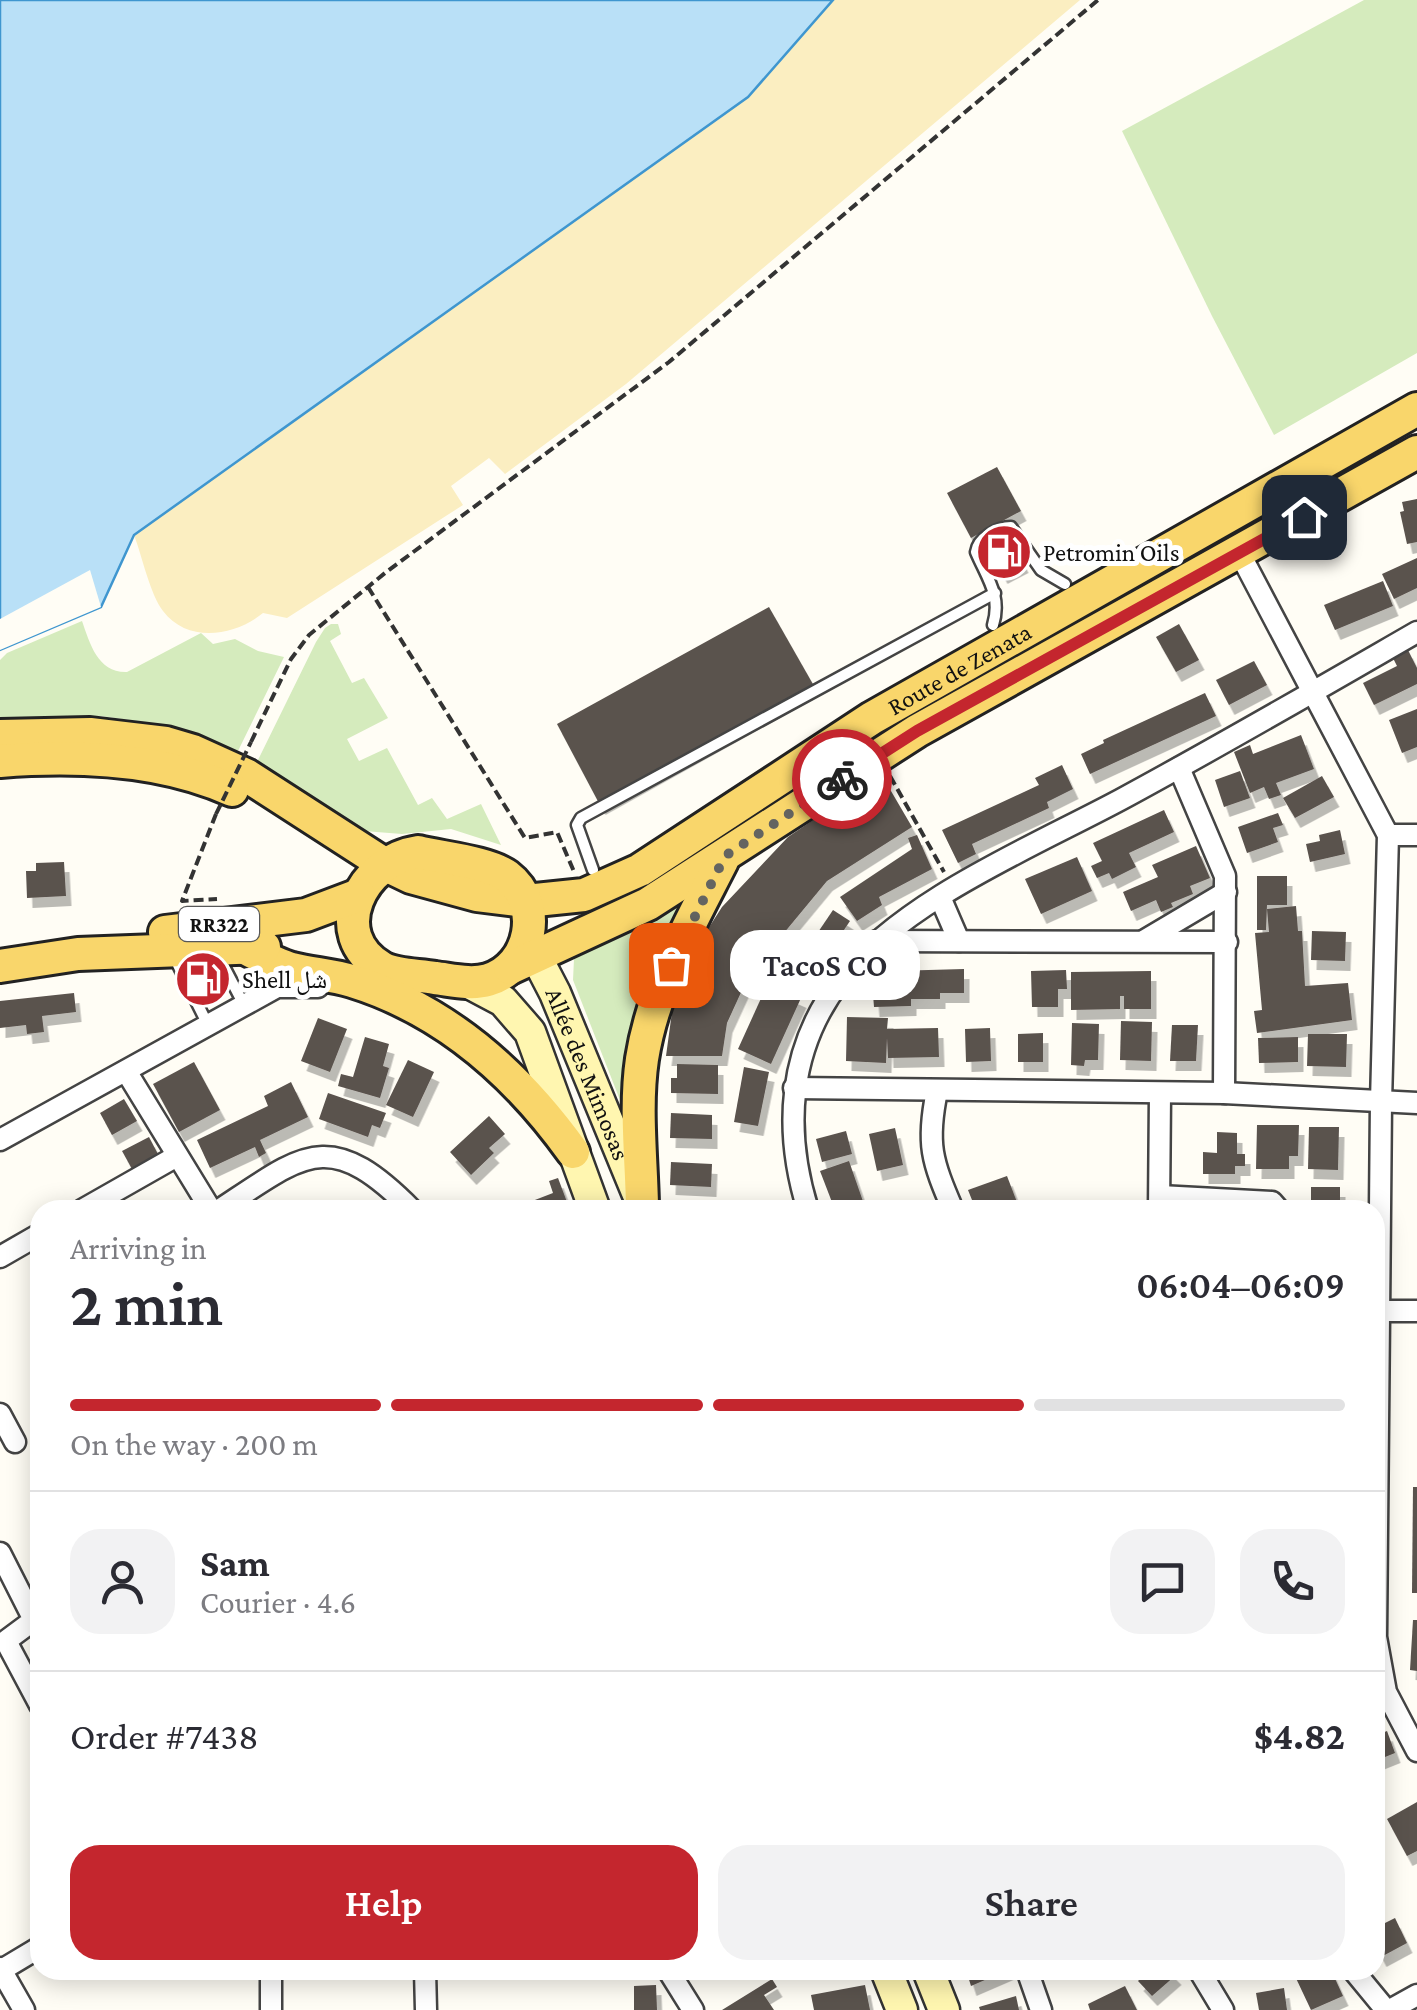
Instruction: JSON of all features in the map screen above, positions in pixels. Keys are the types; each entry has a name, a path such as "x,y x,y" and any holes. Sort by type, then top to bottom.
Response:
{"main road":[{"name":"Route de Zenata","path":"525,929 584,873 658,840 767,763 929,661 994,609 1065,584 1417,388"},
{"name":"Route de Zenata","path":"525,929 584,894 640,870 872,718 1417,409"},
{"name":"Route de Zenata","path":"525,929 648,884 813,771 920,704 1417,424"},
{"name":"Route de Zenata","path":"371,878 446,907 508,919 525,929 648,904 917,731 1417,452"},
{"path":"0,736 122,736 193,751 246,775 371,878"},
{"path":"0,761 114,762 200,778 250,798 371,878"},
{"name":"RR322","path":"0,966 78,954 177,930 306,916 418,852 498,870 525,929 491,979 469,982 388,971 289,949 166,958 78,954"},
{"path":"643,1200 640,1084 648,1024 686,932 725,856"},
{"path":"371,878 354,914 356,935 365,953 379,966"},
{"name":"Allée des Mimosas","path":"525,929 640,1200"},
{"path":"227,954 374,988 427,1012 516,1080 543,1110 577,1162"},
{"name":"Allée des Mimosas","path":"469,982 503,1001 530,1032 591,1200"},
{"path":"890,1980 902,2010"},
{"path":"932,1980 944,2010"}],"street":[{"path":"1239,552 1388,835 1380,1200"},
{"path":"806,1200 793,1136 794,1088 805,1044 839,982 877,941 947,893 1179,768 1417,632"},
{"path":"1179,768 1220,859 1226,892 1224,1094"},
{"path":"1388,835 1417,836"},
{"path":"1144,941 1226,892"},
{"path":"947,893 959,941"},
{"path":"877,941 1226,942"},
{"path":"0,1140 277,987 298,986 327,988 383,1006 475,1065 577,1162"},
{"path":"126,1071 205,1200"},
{"path":"794,1088 1224,1094 1417,1102"},
{"path":"937,1091 930,1148 949,1200"},
{"path":"1159,1200 1160,1094"},
{"path":"234,1200 282,1169 319,1154 369,1172 401,1200"},
{"path":"100,1200 177,1156"},
{"path":"0,1257 30,1240"},
{"path":"1385,1311 1417,1312"},
{"path":"0,1414 15,1442"},
{"path":"0,1553 30,1612"},
{"path":"30,1623 7,1640 30,1686"},
{"path":"1385,1686 1417,1751"},
{"path":"24,2010 0,1970 30,1954"},
{"path":"271,1980 271,2010"},
{"path":"426,1980 426,2010"},
{"path":"674,1980 693,2010"},
{"path":"1030,1980 1041,2010"},
{"path":"1204,1980 1213,2006"},
{"path":"1362,1980 1388,2010 1417,1995"}],"lane":[{"path":"1329,514 1417,464"},
{"path":"584,873 576,825 581,818 994,609 976,548 982,539 1007,526 1015,530 1041,570 1065,584"},
{"path":"227,954 244,1006"},
{"path":"166,958 196,966"},
{"path":"166,958 208,1025"}],"path":[{"path":"227,898 182,901 216,814 299,645 368,587 669,362 1098,0"},
{"path":"368,587 524,838 557,832 584,873"},
{"path":"878,756 947,893"}],"green space":[{"path":"1364,0 1417,0 1417,353 1274,435 1122,131"},
{"path":"82,621 97,656 117,671 127,672 201,633 213,644 235,639 258,651 284,657 238,751 150,723 101,716 0,721 0,660 7,653"},
{"path":"331,624 338,624 341,634 330,641 352,683 364,678 388,718 347,739 359,761 387,748 418,805 432,798 447,819 481,804 501,845 451,829 402,834 364,831 257,762 316,642"},
{"path":"686,902 628,1056 620,1100 573,980 574,959"}],"sand":[{"path":"833,0 1080,0 626,384 505,474 489,458 451,486 463,505 287,618 263,613 239,627 212,633 173,622 158,604 134,535 748,97"}],"water":[{"path":"0,0 833,0 748,97 134,535 101,607 0,650"}],"pier":[{"path":"90,570 101,607 0,650 0,619"}],"building":[{"path":"997,467 1021,511 971,538 947,493"},
{"path":"1417,499 1417,542 1407,544 1400,512 1404,511 1402,502"},
{"name":"Petromin Oils","path":"1006,529 1023,563 1002,574 985,540"},
{"path":"1417,558 1417,588 1394,599 1382,574"},
{"path":"1383,581 1393,606 1335,630 1324,605"},
{"path":"769,607 814,686 600,805 557,724"},
{"path":"1179,624 1199,660 1176,672 1156,637"},
{"path":"1407,648 1417,668 1417,684 1374,705 1363,683 1397,666 1392,656"},
{"path":"1254,661 1267,685 1229,705 1216,680"},
{"path":"1205,693 1216,716 1090,774 1081,754"},
{"path":"1417,709 1417,747 1402,753 1389,720"},
{"path":"1301,735 1314,769 1276,783 1281,795 1269,799 1264,787 1250,793 1234,752 1250,745 1253,754"},
{"path":"1062,765 1073,789 1047,802 1049,808 972,844 976,854 958,863 942,830 1039,785 1035,778"},
{"path":"1240,771 1250,798 1224,807 1215,780"},
{"path":"881,774 912,827 827,881 743,988 727,1023 722,1056 666,1056 672,1012 692,954 722,907 788,837"},
{"path":"1322,776 1334,797 1295,818 1283,798"},
{"path":"1164,810 1174,832 1129,853 1136,867 1112,879 1109,873 1097,878 1091,866 1102,861 1093,843"},
{"path":"1278,813 1283,825 1273,828 1278,842 1247,853 1238,827"},
{"path":"1340,830 1345,854 1310,862 1306,844 1320,841 1319,835"},
{"path":"917,835 932,869 879,897 882,905 857,921 840,897 912,849 908,838"},
{"path":"1196,846 1210,878 1190,886 1193,894 1171,903 1173,907 1161,912 1156,900 1131,911 1123,892 1158,877 1152,865"},
{"path":"1077,857 1092,891 1041,914 1025,879"},
{"path":"64,862 66,896 27,898 26,871 36,871 36,863"},
{"path":"1257,876 1287,876 1287,905 1267,905 1266,930 1257,930"},
{"path":"1296,906 1298,931 1302,931 1305,986 1348,983 1352,1020 1257,1033 1254,1011 1262,1010 1255,933 1269,932 1267,909"},
{"path":"833,910 850,921 825,958 808,947"},
{"path":"1312,931 1346,932 1345,961 1311,960"},
{"path":"795,944 821,958 809,981 784,964"},
{"name":"Shell شل","path":"213,967 217,987 193,991 189,970"},
{"path":"964,969 964,993 940,993 940,999 911,999 911,1006 874,1007 872,982 879,982 879,975 894,974 893,971"},
{"path":"1066,970 1067,989 1058,989 1058,1007 1032,1007 1031,971"},
{"path":"1151,971 1151,1009 1124,1009 1124,996 1120,996 1120,1009 1071,1010 1071,972"},
{"path":"768,983 801,998 771,1064 738,1049"},
{"path":"74,993 76,1012 42,1016 44,1032 27,1034 26,1025 0,1028 0,1001"},
{"path":"847,1017 888,1018 887,1029 938,1028 939,1057 888,1058 887,1038 886,1063 846,1061"},
{"path":"318,1018 347,1029 330,1072 301,1061"},
{"path":"1121,1021 1152,1022 1151,1061 1120,1060"},
{"path":"1072,1023 1099,1024 1098,1060 1085,1060 1084,1066 1071,1065"},
{"path":"1172,1025 1198,1025 1196,1061 1170,1061"},
{"path":"990,1028 991,1061 966,1062 965,1029"},
{"path":"1043,1033 1043,1062 1018,1062 1018,1034"},
{"path":"1308,1034 1347,1034 1346,1067 1307,1066"},
{"path":"365,1037 389,1044 383,1066 389,1068 380,1098 338,1086 341,1074 353,1077"},
{"path":"1298,1037 1298,1062 1259,1063 1258,1038"},
{"path":"408,1060 434,1072 413,1117 386,1105"},
{"path":"194,1062 220,1110 179,1132 153,1084"},
{"path":"677,1064 718,1065 718,1094 671,1093 671,1078 677,1078"},
{"path":"744,1067 769,1072 758,1126 734,1122"},
{"path":"291,1082 308,1117 260,1140 266,1153 259,1157 255,1147 210,1168 197,1140 268,1106 264,1096"},
{"path":"328,1093 386,1113 380,1128 372,1125 368,1137 319,1119"},
{"path":"124,1099 137,1121 112,1135 100,1113"},
{"path":"671,1113 712,1115 712,1139 670,1138"},
{"path":"489,1116 505,1134 489,1148 494,1153 471,1175 450,1152"},
{"path":"1257,1125 1299,1125 1298,1156 1289,1156 1289,1169 1256,1169"},
{"path":"1309,1127 1339,1127 1338,1170 1308,1169"},
{"path":"895,1128 903,1165 877,1171 869,1134"},
{"path":"846,1131 852,1154 822,1162 816,1139"},
{"path":"1217,1132 1237,1133 1237,1154 1245,1154 1245,1166 1235,1166 1235,1174 1203,1174 1203,1152 1217,1153"},
{"path":"149,1137 159,1156 132,1169 122,1151"},
{"path":"849,1161 863,1200 831,1200 820,1171"},
{"path":"671,1162 712,1164 711,1187 670,1185"},
{"path":"1007,1176 1016,1200 972,1200 968,1190"},
{"path":"558,1178 566,1200 535,1200 553,1193 549,1181"},
{"path":"1311,1187 1340,1187 1340,1200 1311,1200"},
{"path":"1413,1487 1417,1487 1417,1593 1412,1593"},
{"path":"1413,1620 1417,1620 1417,1671 1410,1670"},
{"path":"1385,1732 1395,1753 1385,1757"},
{"path":"1417,1802 1417,1851 1407,1856 1387,1819"},
{"path":"1395,1918 1407,1943 1385,1955 1385,1923"},
{"path":"770,1980 777,1987 764,1995 774,2010 722,2010"},
{"path":"1139,1980 1170,1980 1152,1996"},
{"path":"1297,1980 1336,1980 1343,1996 1311,2010"},
{"path":"656,1985 657,2010 634,2010 634,1986"},
{"path":"865,1985 870,2010 814,2010 811,1995"},
{"path":"1125,1986 1137,2010 1090,2010 1088,2004"},
{"path":"1284,1988 1287,2010 1259,2010 1256,1993"},
{"path":"1016,1996 1019,2010 980,2010 979,2007"}],"way so far":[{"path":"671,965 725,856 842,779"}],"place":[{"name":"Petromin Oils","path":"1004,552"},
{"name":"TacoS CO","path":"671,965"},
{"name":"Shell شل","path":"203,979"}],"route":[{"path":"842,779 917,731 1304,517"}]}
